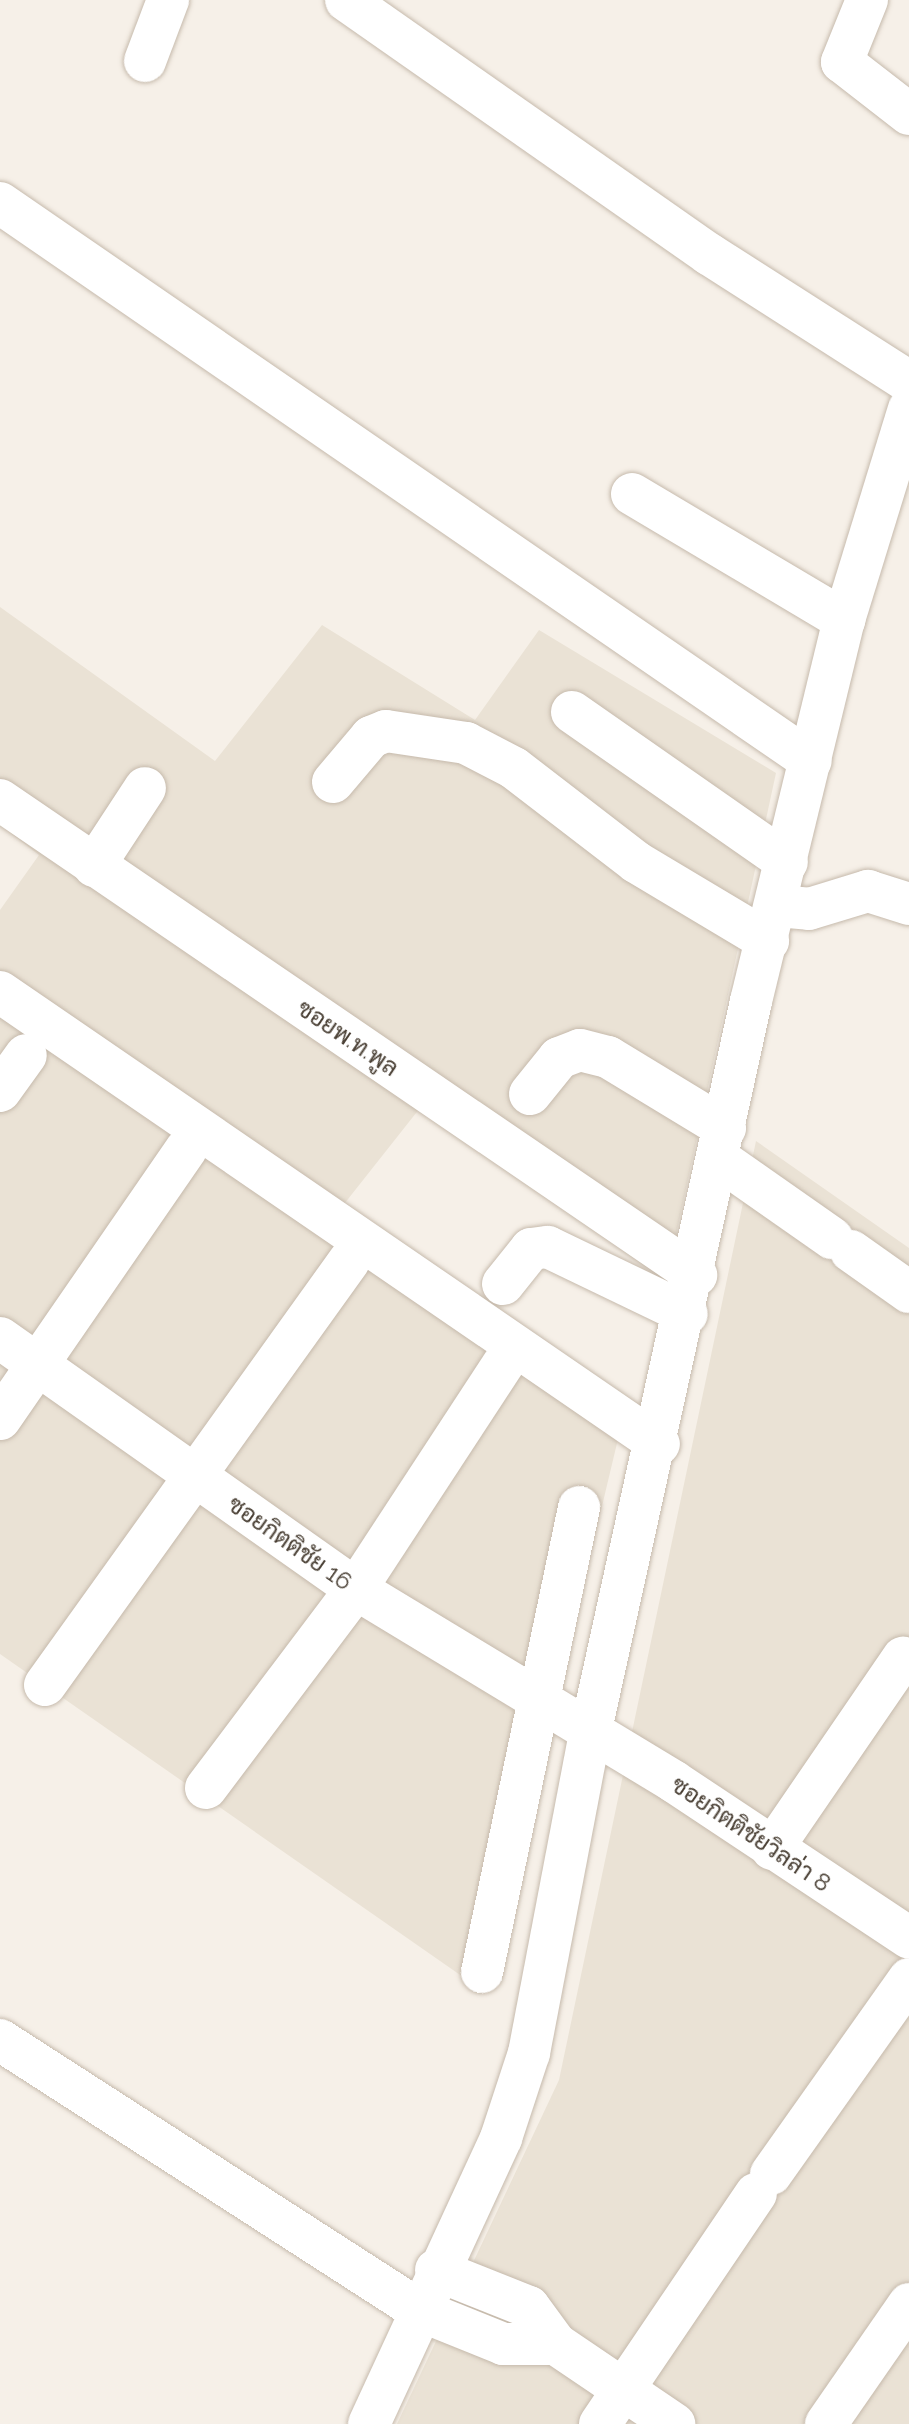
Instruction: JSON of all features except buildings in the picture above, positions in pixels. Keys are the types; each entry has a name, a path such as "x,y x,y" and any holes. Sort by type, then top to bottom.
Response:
{"street":[{"path":"145,61 168,0"},
{"path":"346,0 709,254 909,382"},
{"path":"867,0 842,62 909,114"},
{"path":"0,203 811,761"},
{"path":"369,2424 436,2270 501,2138 529,2053 590,1734 659,1444 772,923 844,620 909,409"},
{"path":"632,494 844,620"},
{"path":"572,712 787,862"},
{"path":"333,782 371,737 386,731 466,743 514,768 636,862 772,923 868,891 909,904"},
{"path":"94,866 145,788"},
{"name":"ซอยพ.ท.พูล","path":"0,800 692,1294"},
{"path":"0,992 659,1444"},
{"path":"530,1094 559,1058 580,1050 608,1057 722,1144 842,1245 909,1292"},
{"path":"0,1091 26,1055"},
{"path":"0,1419 186,1149"},
{"path":"503,1284 531,1249 548,1247 692,1294"},
{"path":"45,1685 349,1261"},
{"name":"ซอยกิตติชัย 16","path":"0,1338 356,1589 590,1734"},
{"path":"206,1788 356,1589 503,1364"},
{"path":"482,1972 541,1703 579,1507"},
{"path":"772,1849 903,1658"},
{"name":"ซอยกิตติชัยวิลล่า 8","path":"590,1734 909,1938"},
{"path":"600,2424 909,1979"},
{"path":"0,2040 419,2310 503,2344 556,2344"},
{"path":"436,2270 529,2307 556,2344 674,2424"},
{"path":"826,2424 909,2304"}],"shaded area":[{"path":"0,607 215,761 322,625 475,720 539,630 776,773 666,1281 420,1108 322,1232 618,1439 486,1993 0,1654 0,910 39,855 0,825"},
{"path":"756,1141 909,1248 909,2424 397,2424 559,2080"}]}
